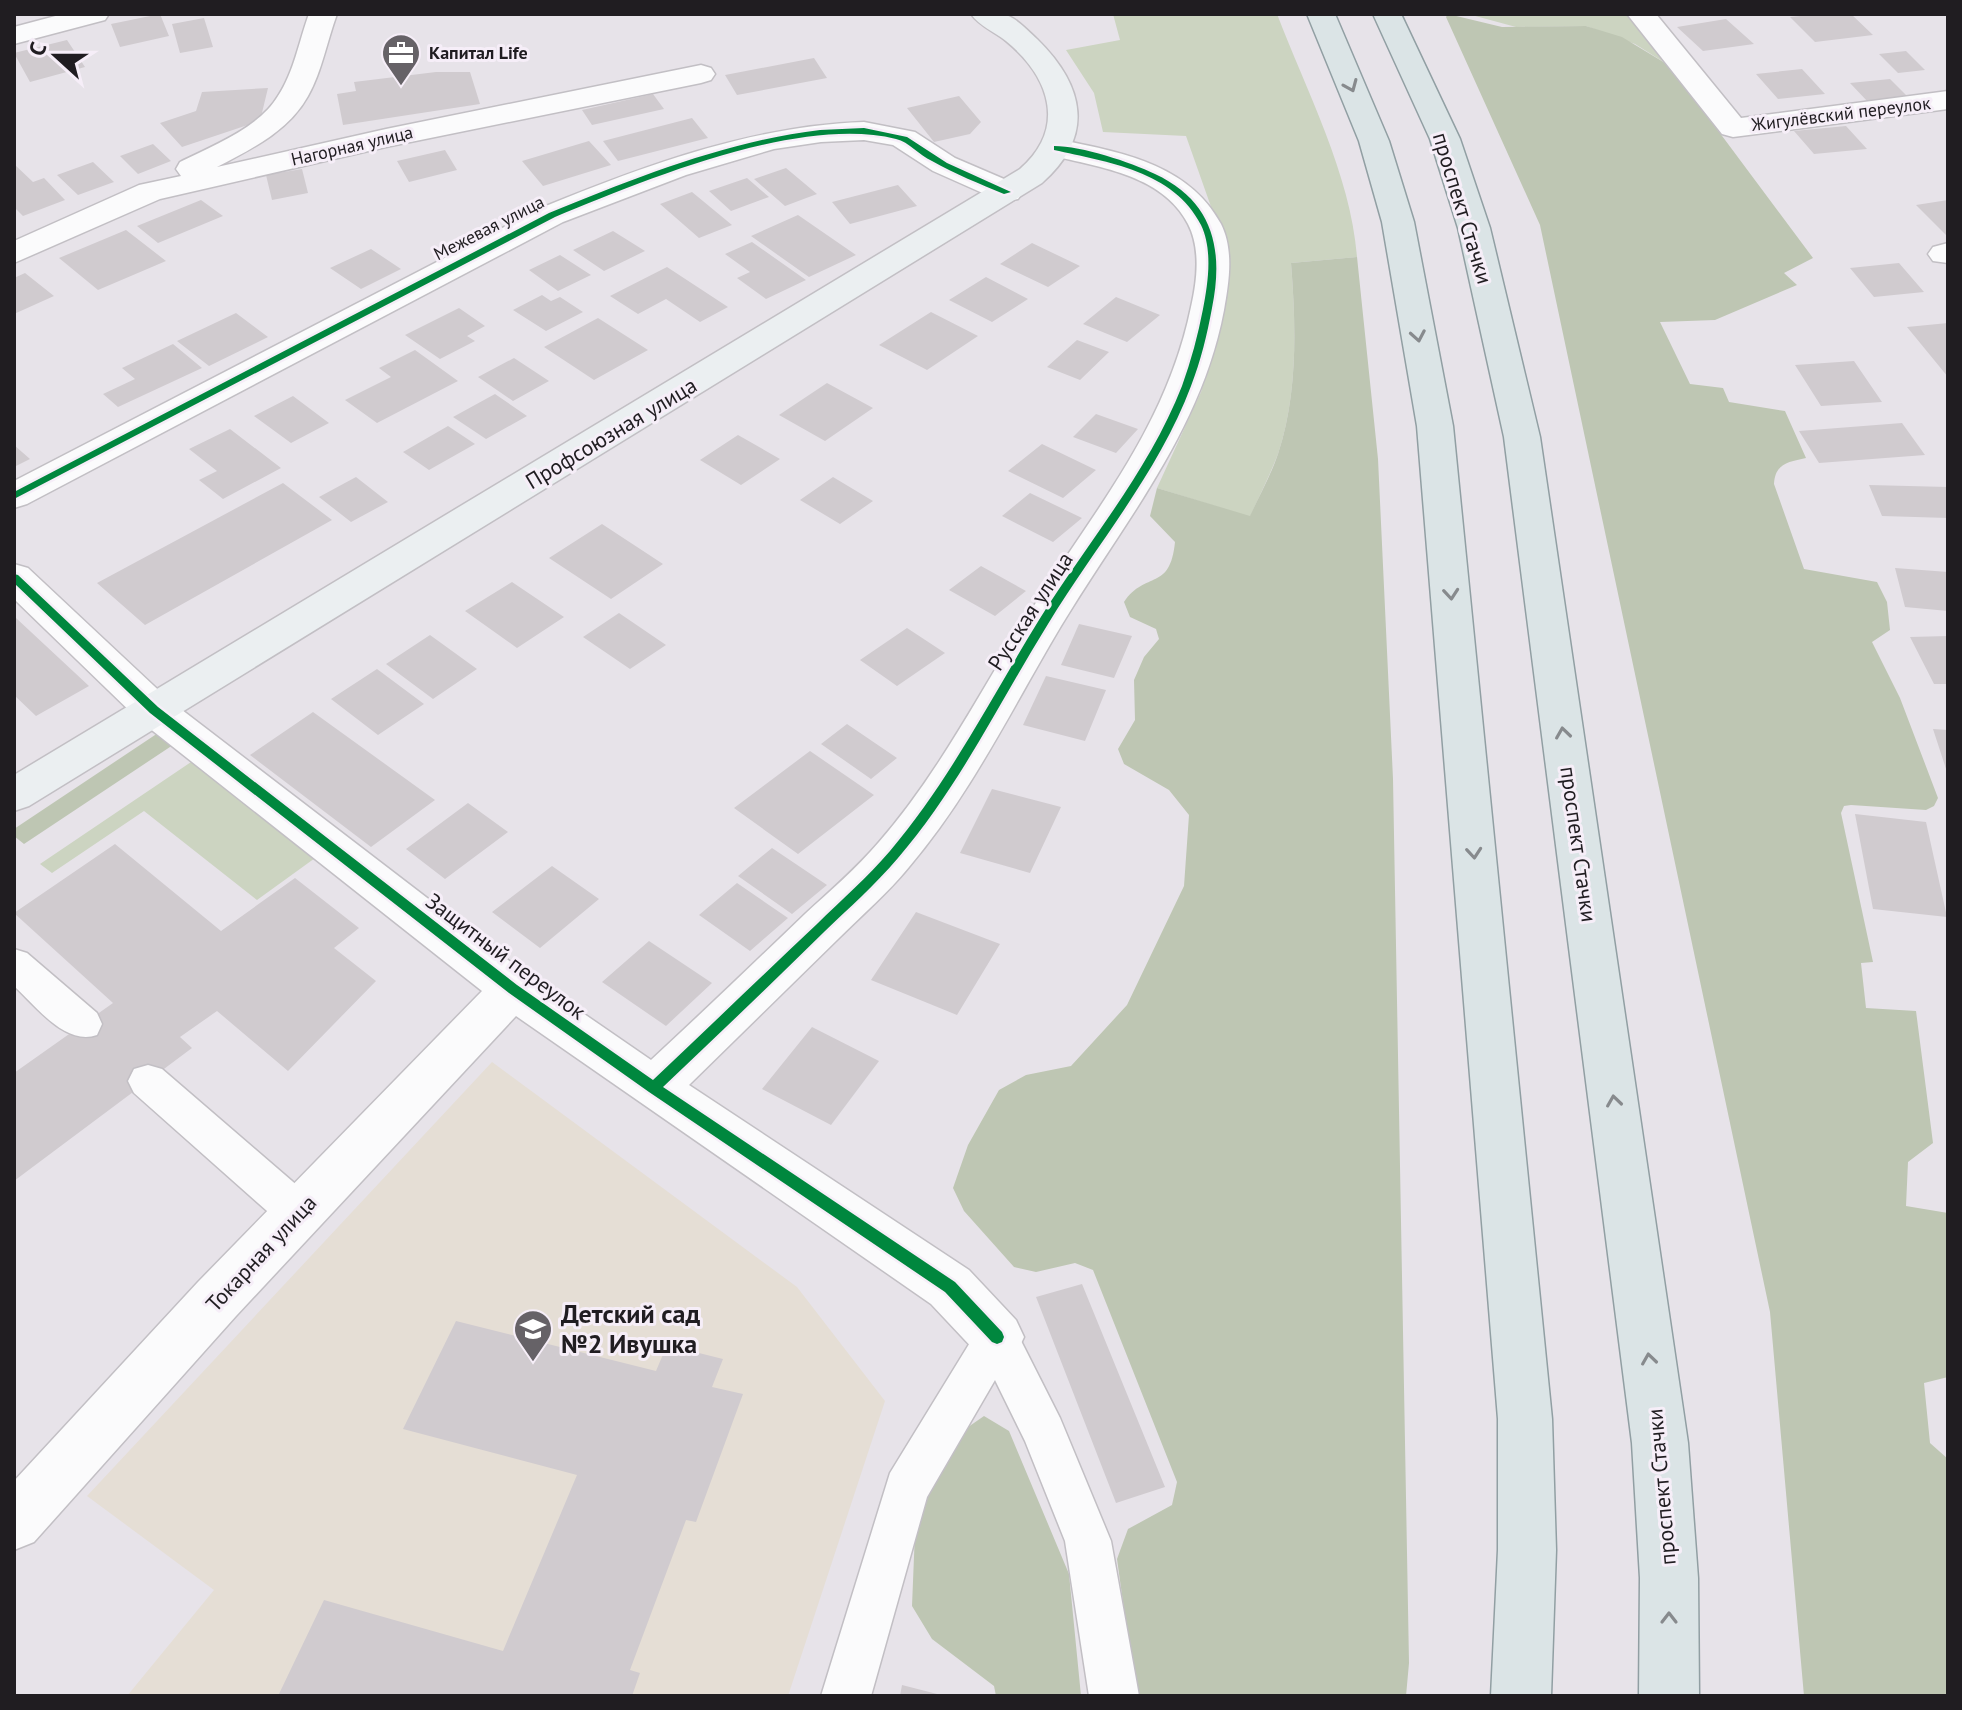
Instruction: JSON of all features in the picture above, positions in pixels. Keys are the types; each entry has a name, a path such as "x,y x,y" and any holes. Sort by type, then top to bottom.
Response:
{"main road":[{"path":"985,14 1015,33 1034,51 1050,74 1060,93 1063,112 1063,128 1057,148"},
{"path":"1321,14 1374,141 1398,222 1435,426 1525,1419 1527,1550 1521,1696"},
{"name":"проспект Стачки","path":"1387,14 1445,139 1474,228 1522,437 1660,1443 1669,1578 1669,1696"},
{"name":"Профсоюзная улица","path":"14,795 1007,192 1038,169 1057,148"}],"street":[{"path":"14,36 95,14"},
{"path":"150,192 241,141 274,117 292,98 323,14"},
{"name":"Жигулёвский переулок","path":"1650,14 1733,128 1948,100"},
{"name":"Нагорная улица","path":"14,253 150,192 386,138 701,74"},
{"name":"Межевая улица","path":"14,496 552,215 616,188 702,160 797,136 822,133 883,134 900,137 935,161 1007,192"},
{"name":"Русская улица","path":"654,1088 892,858 933,808 1046,619 1160,446 1183,393 1206,326 1213,248 1204,223 1187,201 1138,168 1057,148"},
{"name":"Защитный переулок","path":"14,577 154,710 513,989 950,1287 997,1337"},
{"name":"Токарная улица","path":"14,1522 299,1213 513,989"}],"lane":[{"path":"14,964 83,1024"},
{"path":"148,1081 299,1213"},
{"path":"846,1696 906,1489 997,1337"},
{"path":"997,1337 1044,1433 1088,1541 1114,1696"}],"shaded area":[{"name":"Детский сад №2 Ивушка","path":"492,1062 797,1287 885,1401 788,1696 127,1696 214,1590 87,1496"}],"green space":[{"path":"1113,14 1277,14 1326,133 1346,195 1357,257 1291,263 1294,335 1289,407 1278,454 1250,517 1157,488 1201,392 1218,333 1221,235 1186,136 1103,132 1094,93 1066,50 1120,40"},
{"path":"1448,14 1502,27 1586,26 1622,37 1670,66 1813,258 1784,273 1797,285 1715,320 1660,322 1690,384 1723,388 1729,402 1785,411 1806,458 1780,468 1774,484 1804,569 1877,582 1887,602 1890,630 1872,642 1900,698 1938,798 1934,806 1926,810 1851,805 1844,806 1841,813 1873,962 1861,963 1866,1008 1916,1011 1933,1143 1908,1162 1906,1206 1948,1213 1948,1377 1924,1383 1930,1443 1948,1459 1948,1696 1804,1696 1770,1312 1540,225 1446,17"},
{"path":"1468,14 1629,14 1670,66 1635,44 1586,26 1516,27"},
{"path":"1357,257 1378,459 1393,779 1409,1663 1406,1696 1136,1696 1117,1559 1128,1529 1172,1505 1177,1482 1093,1270 1075,1263 1036,1272 1014,1267 964,1211 953,1188 968,1145 999,1090 1026,1075 1071,1066 1127,1005 1184,886 1189,815 1169,790 1124,764 1118,749 1135,720 1134,680 1144,657 1159,639 1156,629 1130,617 1124,602 1132,592 1162,575 1172,558 1175,542 1150,516 1157,488 1250,516 1278,454 1289,407 1294,335 1291,263"},
{"path":"164,729 179,741 24,844 14,836 14,829"},
{"path":"197,758 322,853 257,900 144,811 52,873 40,864"},
{"path":"984,1416 1009,1431 1069,1574 1081,1696 996,1696 994,1686 932,1639 912,1606 915,1532 939,1465 961,1432"}],"building":[{"path":"160,14 169,36 120,47 111,24"},
{"path":"1851,14 1873,35 1815,42 1790,17"},
{"path":"204,18 213,47 180,53 172,24"},
{"path":"1726,19 1754,44 1703,51 1677,27"},
{"path":"67,40 85,67 30,82 14,53"},
{"path":"1906,51 1925,70 1898,73 1879,54"},
{"path":"814,58 827,78 737,95 725,75"},
{"path":"1802,69 1825,94 1778,99 1756,74"},
{"path":"436,72 470,72 480,104 343,125 337,94 356,91 354,82"},
{"path":"1890,79 1909,98 1868,102 1850,83"},
{"path":"268,88 260,121 182,147 160,123 196,111 202,92"},
{"path":"653,94 664,109 592,125 582,110"},
{"path":"959,96 981,122 970,134 934,142 907,108"},
{"path":"692,118 708,138 618,161 603,141"},
{"path":"1846,126 1867,149 1814,154 1794,131"},
{"path":"589,141 611,165 543,186 522,161"},
{"path":"153,144 171,161 138,174 120,156"},
{"path":"445,150 457,170 409,182 397,161"},
{"path":"93,162 114,182 78,195 57,175"},
{"path":"14,164 33,182 44,178 65,200 23,216 14,207"},
{"path":"786,168 817,194 785,206 754,179"},
{"path":"302,169 308,193 272,200 266,175"},
{"path":"747,178 769,197 731,211 709,191"},
{"path":"898,185 917,206 850,224 832,202"},
{"path":"692,192 732,225 699,238 660,204"},
{"path":"201,200 223,216 158,243 137,226"},
{"path":"1948,200 1948,237 1916,205"},
{"path":"798,215 856,255 809,277 751,236"},
{"path":"126,230 166,261 98,290 59,258"},
{"path":"613,231 645,251 604,271 573,250"},
{"path":"752,242 806,280 766,299 737,278 750,272 725,254"},
{"path":"1032,243 1080,266 1048,287 1000,264"},
{"path":"371,249 401,269 361,289 330,268"},
{"path":"560,255 591,275 558,291 529,270"},
{"path":"1899,263 1924,292 1874,297 1850,268"},
{"path":"667,267 728,307 700,322 666,299 638,314 610,296"},
{"path":"25,273 54,296 14,314 14,278"},
{"path":"986,277 1028,299 992,322 949,300"},
{"path":"542,295 551,301 560,297 583,312 546,331 513,310"},
{"path":"1116,297 1160,315 1127,342 1083,324"},
{"path":"459,308 485,326 467,336 475,341 440,359 405,335"},
{"path":"931,312 978,336 927,370 879,345"},
{"path":"236,313 268,337 209,366 177,341"},
{"path":"598,318 648,350 594,380 544,347"},
{"path":"1948,323 1948,377 1907,327"},
{"path":"1077,340 1109,352 1080,380 1047,367"},
{"path":"173,344 202,368 118,407 103,394 135,379 122,368"},
{"path":"415,350 458,381 377,423 345,400 391,377 379,368"},
{"path":"514,358 549,381 513,401 478,377"},
{"path":"1854,361 1882,402 1821,406 1795,365"},
{"path":"827,383 873,408 825,441 779,415"},
{"path":"495,394 527,416 486,439 453,417"},
{"path":"293,396 329,423 291,443 254,416"},
{"path":"1096,414 1138,429 1116,453 1073,437"},
{"path":"1902,423 1925,455 1819,463 1799,431"},
{"path":"448,426 475,444 429,470 403,452"},
{"path":"230,429 281,468 223,499 199,480 217,471 189,449"},
{"path":"738,435 780,459 741,485 700,460"},
{"path":"1042,444 1096,470 1063,498 1008,471"},
{"path":"14,445 30,459 14,467"},
{"path":"356,477 388,502 351,522 319,497"},
{"path":"833,477 873,501 840,524 800,500"},
{"path":"283,483 332,520 145,625 97,583"},
{"path":"1869,485 1948,487 1948,518 1882,516"},
{"path":"1030,493 1082,518 1053,542 1002,516"},
{"path":"602,524 663,564 611,599 549,558"},
{"path":"981,566 1026,591 995,616 949,590"},
{"path":"1895,568 1948,572 1948,611 1905,607"},
{"path":"512,582 564,617 517,648 465,611"},
{"path":"619,613 666,645 630,669 583,637"},
{"path":"16,618 89,686 36,716 14,695"},
{"path":"1079,624 1132,636 1114,678 1061,665"},
{"path":"907,628 945,653 897,686 860,660"},
{"path":"430,635 477,669 433,699 386,664"},
{"path":"1948,636 1948,684 1934,684 1910,637"},
{"path":"377,669 424,704 378,735 331,699"},
{"path":"1046,676 1106,690 1085,741 1023,725"},
{"path":"313,712 435,800 371,847 250,755"},
{"path":"847,724 897,758 871,779 821,744"},
{"path":"1933,729 1948,730 1948,772 1947,772"},
{"path":"810,751 874,795 798,854 734,808"},
{"path":"992,789 1061,807 1030,873 960,853"},
{"path":"468,803 508,832 445,879 406,849"},
{"path":"1855,814 1926,822 1947,917 1873,909"},
{"path":"115,844 221,931 295,878 359,928 334,948 376,981 288,1071 217,1011 180,1037 192,1048 14,1181 14,1073 113,1003 14,913"},
{"path":"772,848 827,885 792,914 738,876"},
{"path":"552,866 599,899 540,948 492,912"},
{"path":"737,883 788,918 750,951 699,915"},
{"path":"916,912 1000,944 957,1015 871,980"},
{"path":"649,941 712,983 666,1026 602,982"},
{"path":"812,1027 879,1061 831,1125 762,1089"},
{"path":"1082,1284 1165,1487 1116,1503 1036,1297"},
{"path":"456,1321 656,1371 667,1345 723,1359 712,1387 743,1394 696,1522 686,1520 630,1670 640,1673 632,1696 278,1696 324,1600 503,1651 577,1475 403,1429"},
{"path":"902,1685 941,1695 900,1696"}],"cycle path":[{"path":"14,496 552,215 675,168 774,140 864,131 904,139 944,165 1007,192"},
{"path":"654,1088 884,866 936,802 1043,623 1144,469 1186,387 1201,343 1211,288 1212,252 1205,225 1194,206 1161,179 1120,163 1057,148"},
{"path":"14,577 154,710 513,989 950,1287 997,1337"}],"place":[{"name":"Капитал Life","path":"401,87"},
{"name":"Детский сад №2 Ивушка","path":"533,1363"}]}
